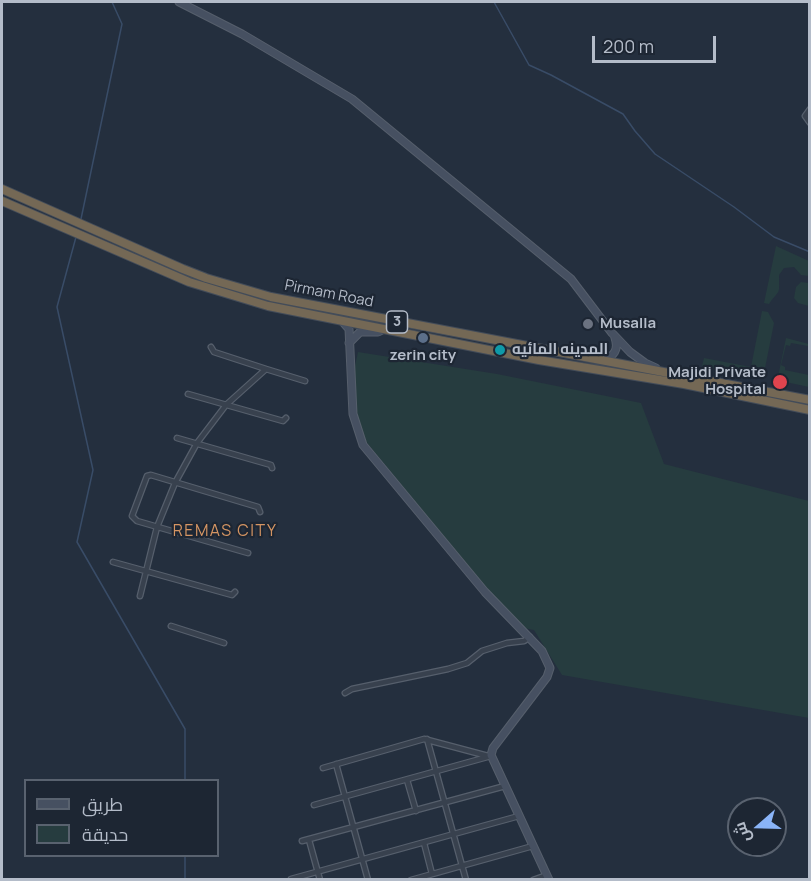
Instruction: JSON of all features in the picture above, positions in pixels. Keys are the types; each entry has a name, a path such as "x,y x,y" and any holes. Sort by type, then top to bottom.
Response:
{"highway":[{"name":"Pirmam Road","path":"2,189 173,264 229,285 271,297 810,400"},
{"name":"Pirmam Road","path":"2,201 189,282 268,306 810,410"},
{"path":"515,344 516,355"},
{"path":"740,395 741,386"}],"street":[{"path":"179,2 242,34 352,99 571,279 612,333 637,358 662,370"},
{"path":"810,109 805,116 810,123"},
{"path":"342,321 349,329 353,414 363,445 484,592 530,637 547,659 550,671 492,751 491,756 548,877 532,879"},
{"path":"349,343 360,332 378,332 384,329"},
{"path":"597,359 606,359 614,354 617,344 612,333"},
{"path":"211,347 214,352 306,381"},
{"path":"140,596 157,527 175,483 197,443 226,405 266,369"},
{"path":"188,394 283,421 286,418"},
{"path":"177,438 271,465 272,468"},
{"path":"248,553 134,520 132,516 147,476 151,475 258,507 260,512"},
{"path":"113,562 232,595 235,592"},
{"path":"171,627 224,643"},
{"path":"345,693 352,689 463,665 482,651 524,641 530,637"},
{"path":"323,768 427,739 491,756"},
{"path":"427,739 466,879"},
{"path":"314,805 491,756"},
{"path":"336,764 368,879"},
{"path":"407,780 416,811"},
{"path":"302,841 505,786"},
{"path":"291,879 519,816"},
{"path":"309,840 320,879"},
{"path":"424,843 432,874"},
{"path":"411,879 533,846"}],"green space":[{"path":"776,246 809,261 809,276 801,275 794,267 784,268 779,275 778,291 769,304 764,303"},
{"path":"801,282 809,283 809,306 798,303 794,298 796,287"},
{"path":"762,311 768,312 774,323 763,378 702,366 704,358 751,367"},
{"path":"786,338 809,344 809,349 808,346 791,343 790,346 786,345 781,365 785,367 785,370 809,375 809,387 781,381 778,377"},
{"path":"358,352 497,374 641,403 664,464 809,501 809,718 562,675 534,630 524,628 490,593 363,438 355,404 353,375"}],"waterway":[{"path":"81,219 122,24 112,2"},
{"path":"494,2 529,65 623,114 655,154 774,237 810,252"},
{"path":"76,237 57,307 93,470 77,542 185,729 185,779"},
{"path":"185,857 185,880"}],"place":[{"name":"Musalla","path":"588,324"},
{"name":"zerin city","path":"423,338"},
{"name":"المدينه المائيه","path":"500,350"},
{"name":"Majidi Private Hospital","path":"780,382"}],"district":[{"name":"REMAS CITY","path":"225,532"}]}
